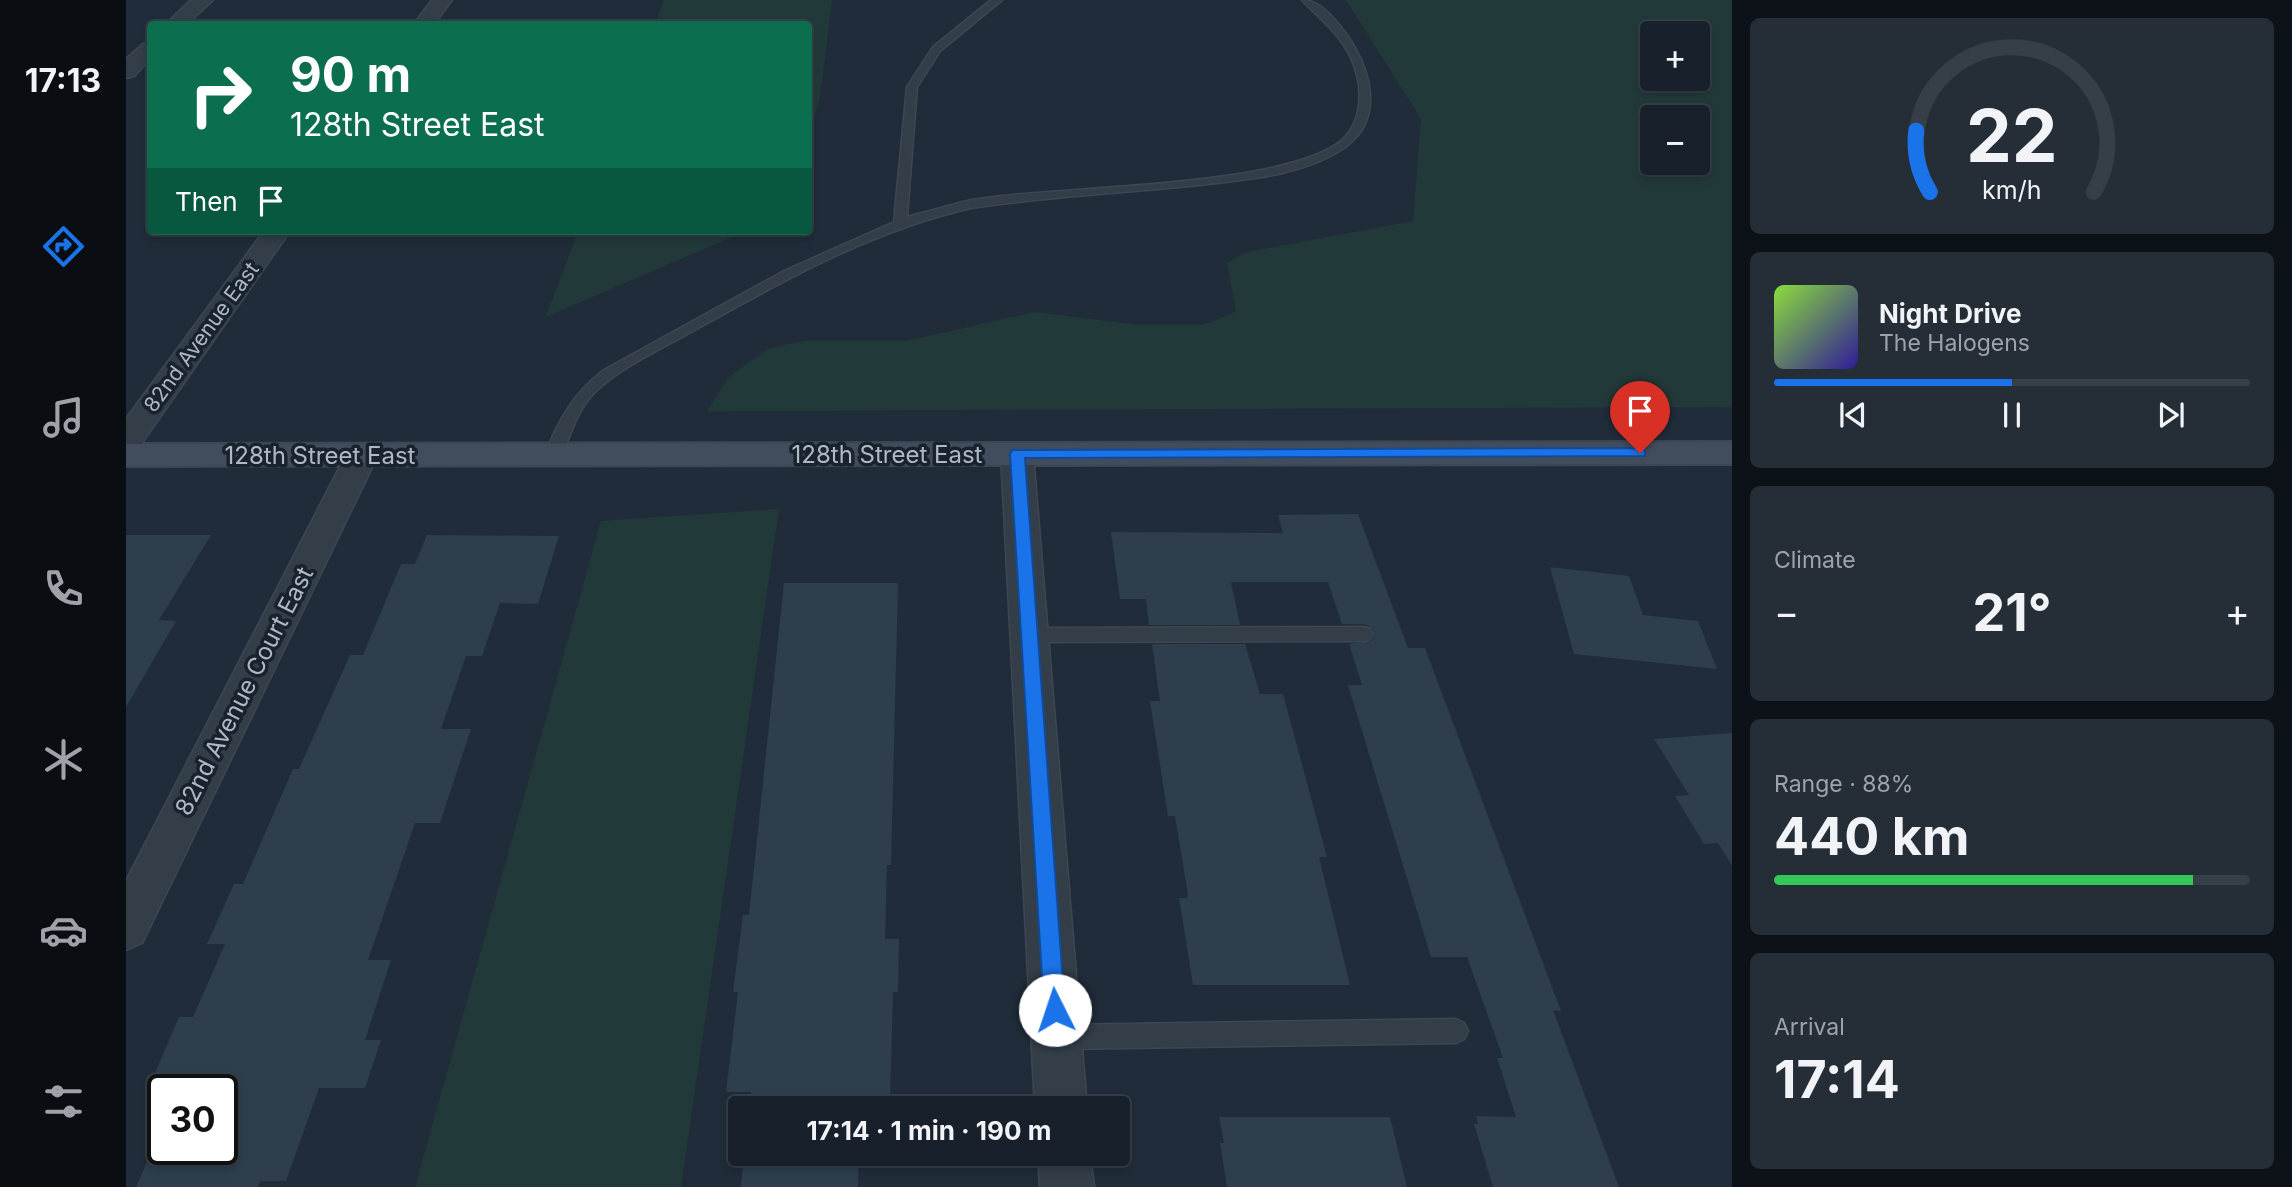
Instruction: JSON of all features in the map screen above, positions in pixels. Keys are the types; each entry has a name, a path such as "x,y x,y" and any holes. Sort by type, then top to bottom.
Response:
{"street":[{"path":"179,21 203,0"},
{"path":"426,21 442,0"},
{"path":"126,71 147,51"},
{"name":"82nd Avenue East","path":"126,442 274,235"},
{"name":"128th Street East","path":"126,455 1732,453"},
{"path":"1017,454 1060,1096"},
{"name":"82nd Avenue Court East","path":"126,928 362,455"},
{"path":"1065,1166 1067,1187"}],"lane":[{"path":"900,224 912,87 918,70 935,49 997,0"},
{"path":"553,455 568,414 589,389 639,355 752,293 900,224 970,205 1180,185 1259,174 1310,160 1347,142 1365,113 1365,84 1356,58 1342,35 1307,0"},
{"path":"1030,635 1364,634"},
{"path":"1056,1037 1456,1031"}],"green space":[{"path":"664,0 832,0 820,98 812,125 812,21 656,21"},
{"path":"1346,0 1732,0 1732,407 707,411 729,377 769,348 806,341 906,341 1035,312 1138,325 1203,325 1236,312 1227,263 1247,252 1413,221 1421,119"},
{"path":"577,235 737,235 546,317"},
{"path":"779,509 681,1187 415,1187 601,521"}],"building":[{"path":"1358,514 1408,648 1425,648 1561,1011 1553,1010 1619,1187 1493,1187 1474,1124 1478,1124 1476,1116 1516,1117 1497,1058 1503,1058 1467,957 1431,957 1348,685 1362,685 1349,644 1371,641 1375,635 1372,628 1364,624 1342,624 1328,582 1231,582 1240,625 1149,625 1146,599 1120,599 1111,532 1283,533 1278,515"},
{"path":"126,535 211,535 159,620 176,621 126,707"},
{"path":"427,535 559,536 538,604 500,603 482,656 466,656 441,729 471,729 440,823 415,823 368,960 391,960 365,1040 381,1040 365,1088 319,1088 286,1181 260,1181 258,1187 136,1187 147,1162 147,1165 238,1165 238,1074 155,1074 179,1017 193,1017 225,944 207,944 234,884 243,884 293,769 299,769 350,655 363,655 401,564 415,564"},
{"path":"1550,567 1629,576 1643,615 1698,621 1717,669 1574,654"},
{"path":"784,583 898,583 891,865 887,865 885,939 899,939 898,992 893,992 890,1096 751,1096 751,1092 726,1092 738,992 733,992 743,915 749,915"},
{"path":"1152,644 1245,644 1260,694 1283,694 1327,857 1319,857 1350,985 1193,985 1179,898 1187,898 1188,895 1175,816 1168,816 1150,701 1160,701"},
{"path":"1732,733 1732,866 1718,843 1704,844 1675,796 1689,795 1654,739"},
{"path":"1219,1117 1390,1117 1407,1187 1227,1187"},
{"path":"743,1166 859,1166 858,1187 741,1187"}],"route":[{"path":"1055,1010 1017,454 1640,453"}]}
